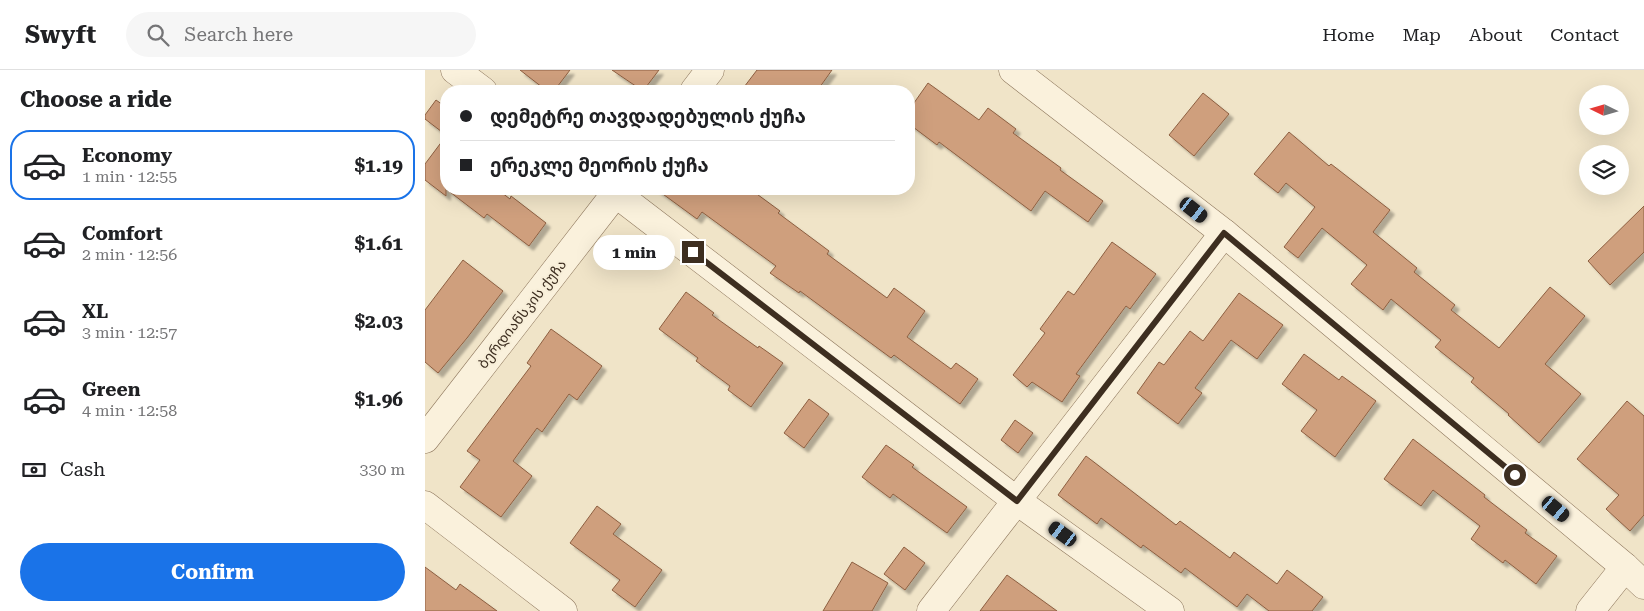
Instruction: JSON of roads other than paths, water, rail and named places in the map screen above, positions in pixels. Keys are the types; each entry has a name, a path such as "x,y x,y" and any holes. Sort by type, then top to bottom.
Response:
{"street":[{"path":"455,70 475,85"},
{"path":"698,85 710,70"},
{"path":"1013,70 1224,233 1635,576 1589,611"},
{"name":"ბერდიანსკის ქუჩა","path":"425,439 611,195"},
{"path":"621,195 1017,501 1170,611"},
{"path":"931,611 1224,233"},
{"path":"425,505 563,611"}]}
